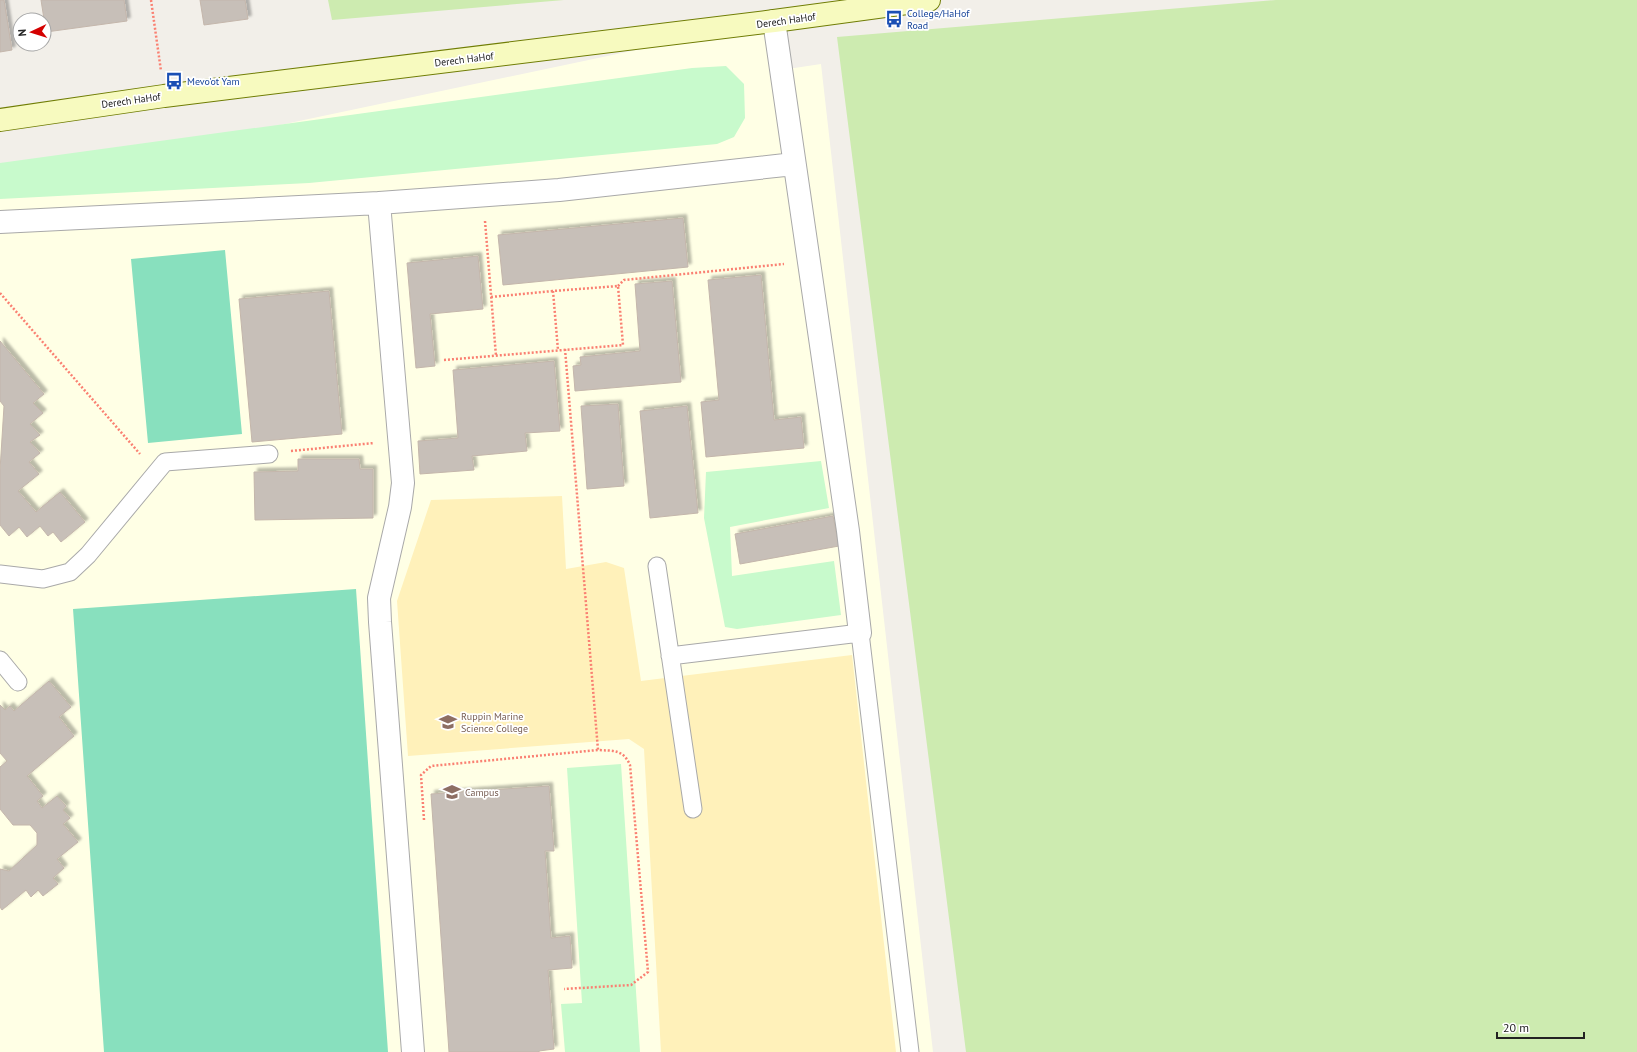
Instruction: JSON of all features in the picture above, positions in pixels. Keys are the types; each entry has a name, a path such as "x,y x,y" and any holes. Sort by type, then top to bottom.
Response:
{"main road":[{"name":"Derech HaHof","path":"0,120 164,96 774,21 929,0"}],"street":[{"path":"774,21 848,531 860,632"},
{"path":"0,222 379,203 558,190 794,164"},
{"path":"379,203 403,483 400,507 386,563 379,604 413,1052"}],"lane":[{"path":"0,574 43,579 70,572 88,554 165,462 269,454"},
{"path":"657,566 693,809"},
{"path":"670,656 860,632 910,1052"},
{"path":"0,660 18,682"}],"path":[{"path":"151,0 164,96"},
{"path":"483,195 496,356"},
{"path":"491,297 618,286 624,280 808,261"},
{"path":"444,360 622,345 618,286"},
{"path":"553,291 558,350"},
{"path":"0,293 156,472"},
{"path":"565,350 598,750"},
{"path":"269,454 399,440"},
{"path":"424,822 421,775 431,766 598,750 616,751 626,757 630,766 648,972 630,985 564,989"}],"shaded area":[{"name":"Ruppin Marine Science College","path":"774,21 781,70 821,64 933,1052 0,1052 0,184"}],"green space":[{"path":"328,0 564,0 332,20"},
{"path":"1276,0 1637,0 1637,1052 966,1052 837,37"},
{"path":"726,66 744,84 745,118 734,137 717,144 309,183 0,199 0,163 692,68"},
{"path":"225,250 242,434 148,443 131,259"},
{"path":"821,461 829,508 730,527 732,576 834,561 841,615 737,629 725,627 704,518 706,472"},
{"path":"356,589 388,1052 104,1052 73,609"},
{"path":"621,764 640,1052 565,1052 561,1004 582,1003 567,768"}],"sand":[{"path":"562,496 566,569 606,562 624,568 641,681 852,655 896,1052 661,1052 644,749 629,739 408,756 397,601 431,500"}],"building":[{"path":"0,0 4,0 12,50 0,52"},
{"path":"41,0 124,0 127,21 52,31 52,12 43,12"},
{"path":"200,0 245,0 248,19 204,25"},
{"path":"683,218 688,267 503,285 498,235"},
{"path":"478,256 483,309 430,314 435,366 416,368 407,263"},
{"path":"761,275 774,420 801,417 804,448 706,457 701,402 719,400 708,280"},
{"path":"672,281 681,382 575,391 573,366 581,365 580,357 640,351 635,284"},
{"path":"329,291 342,434 252,442 239,299"},
{"path":"0,341 44,394 33,403 43,413 30,424 40,435 30,442 40,453 29,462 39,474 18,491 36,512 60,492 85,522 61,542 53,532 48,536 40,526 27,537 19,527 9,536 0,525 0,470 4,406 0,401"},
{"path":"554,361 560,431 525,433 527,451 472,456 474,470 420,474 418,441 458,438 453,370"},
{"path":"618,404 624,486 587,489 581,406"},
{"path":"687,406 698,513 650,518 640,411"},
{"path":"298,459 359,459 360,469 373,469 373,518 255,520 254,472 298,471"},
{"path":"833,516 839,546 740,564 735,534"},
{"path":"49,681 71,707 59,717 74,736 27,776 43,796 37,801 42,808 57,796 66,806 63,810 70,818 63,824 78,842 57,859 64,868 53,878 58,884 43,896 38,890 31,897 26,890 2,910 0,907 0,869 9,871 37,845 37,833 30,825 13,825 0,809 0,767 7,761 0,753 0,705 5,710 10,706 14,711"},
{"path":"549,786 554,851 545,851 551,938 570,936 572,968 548,970 554,1049 539,1052 449,1052 431,794"}],"place":[{"name":"College/HaHof Road","path":"894,19"},
{"name":"Mevo'ot Yam","path":"174,81"},
{"name":"Ruppin Marine Science College","path":"448,722"},
{"name":"Campus","path":"452,792"}]}
